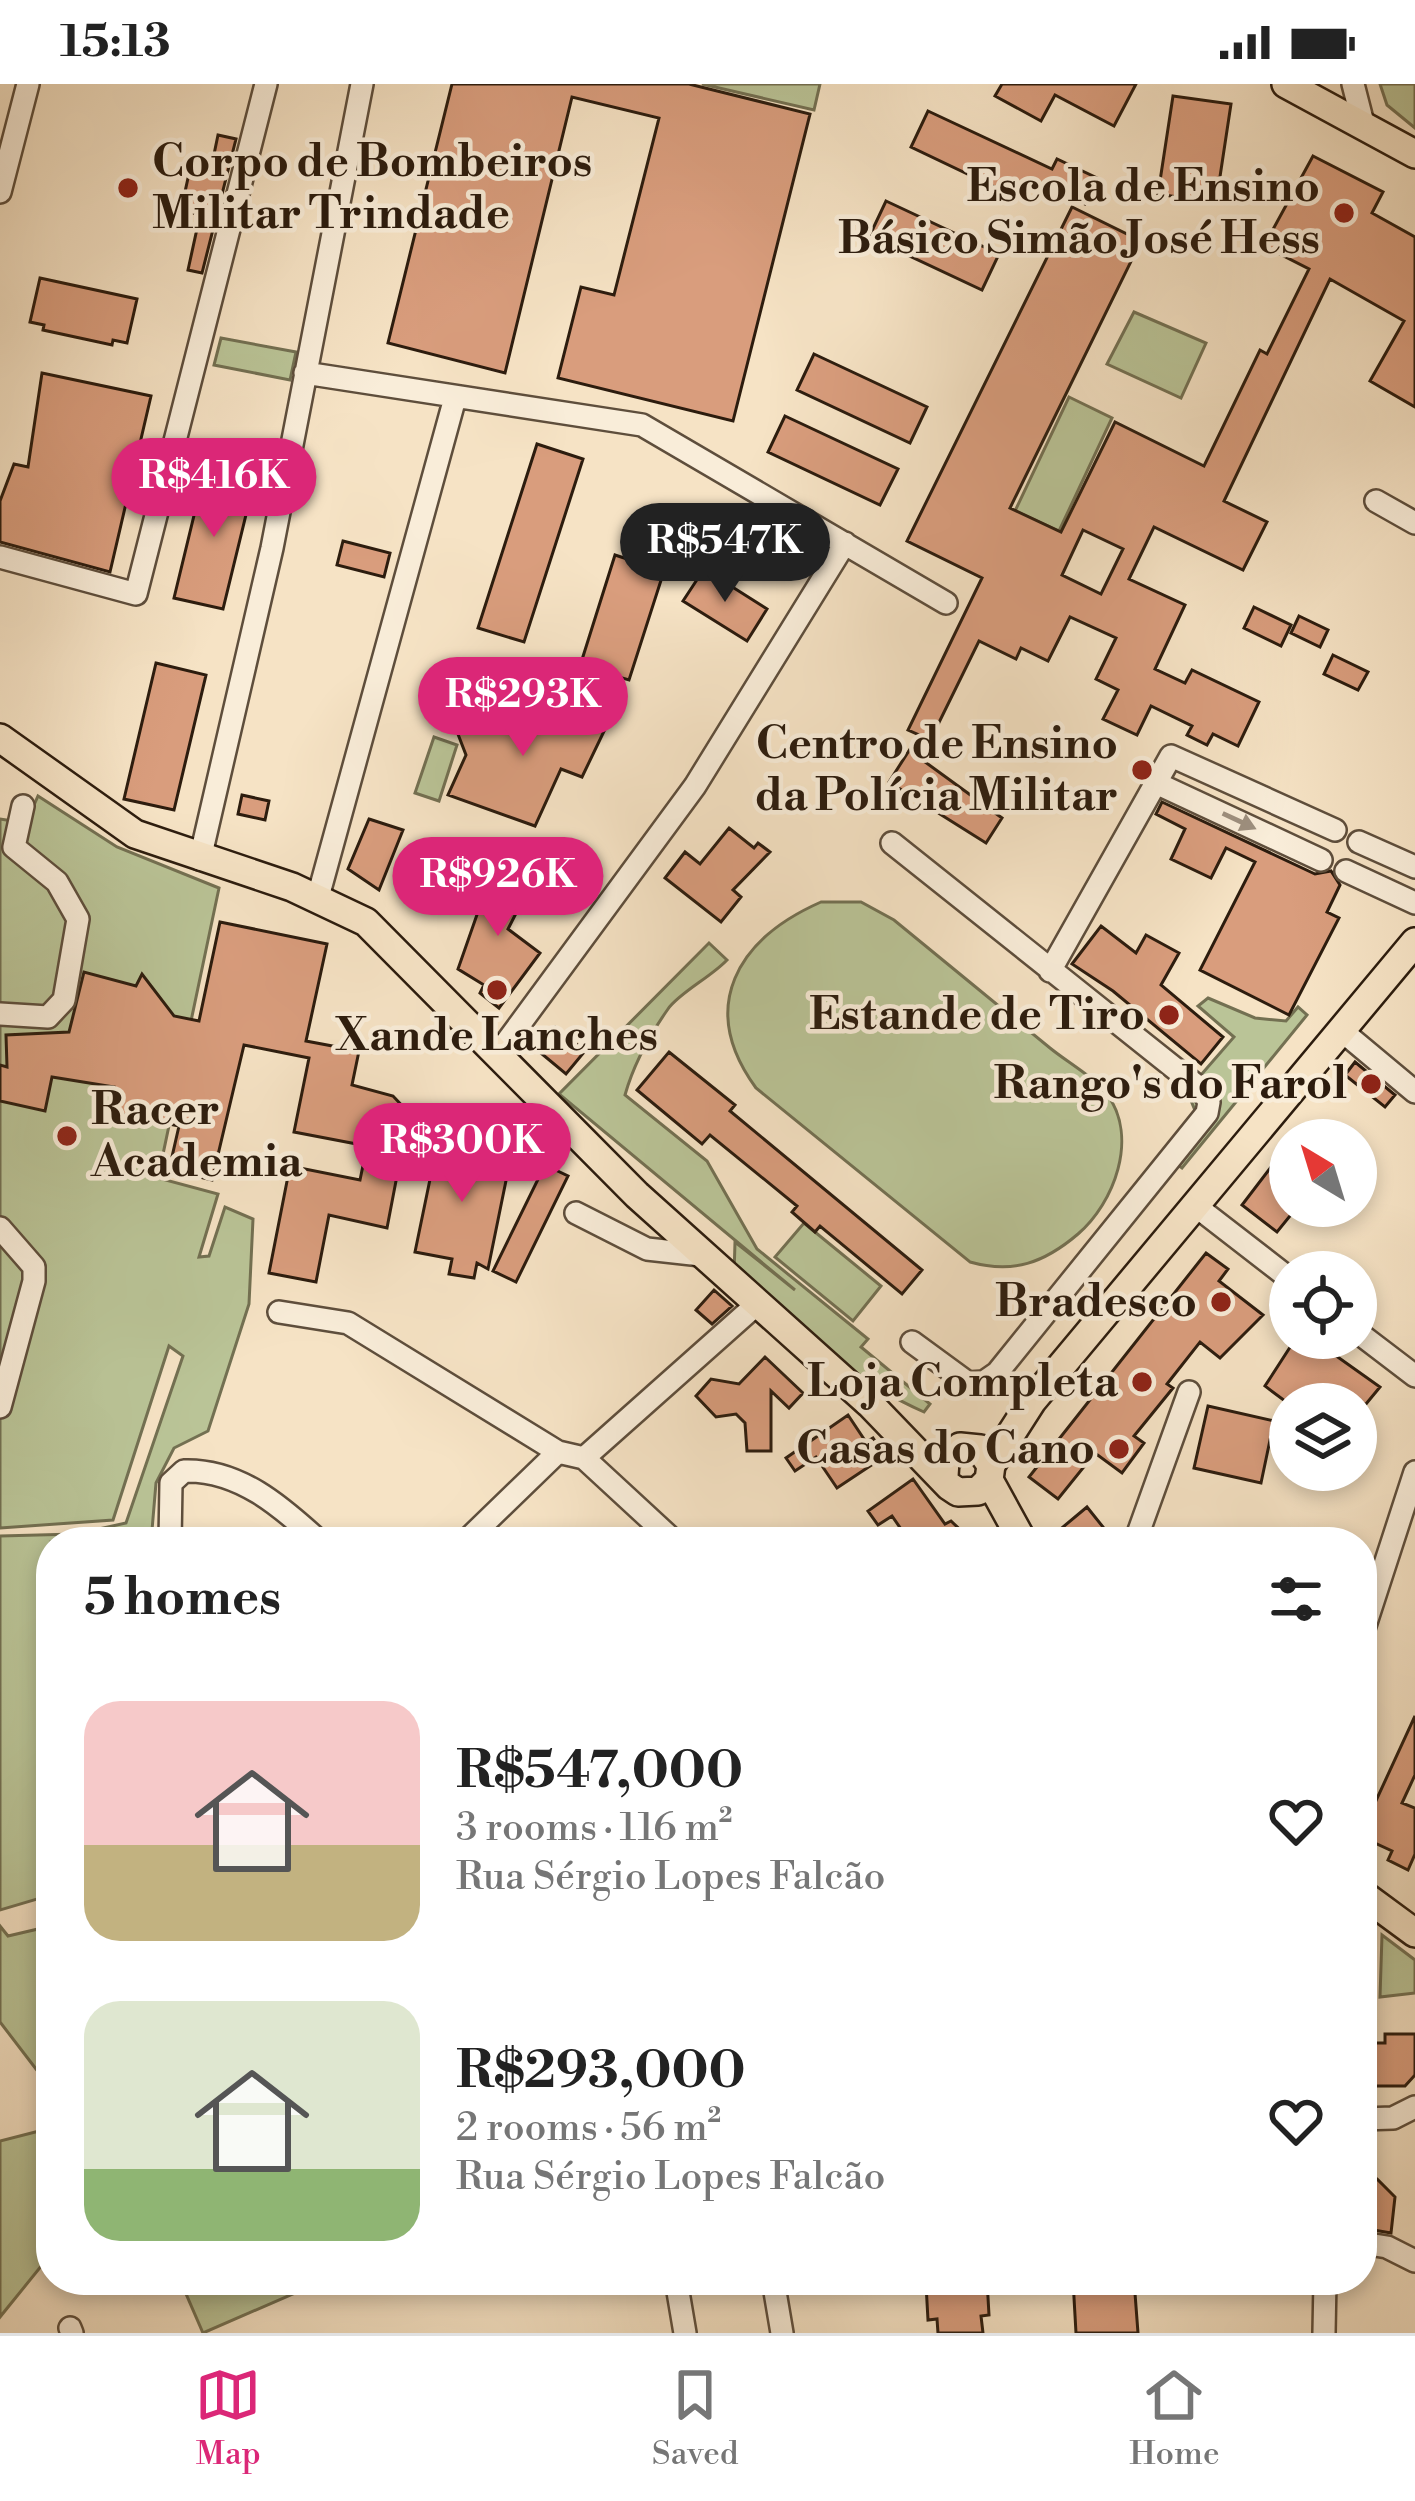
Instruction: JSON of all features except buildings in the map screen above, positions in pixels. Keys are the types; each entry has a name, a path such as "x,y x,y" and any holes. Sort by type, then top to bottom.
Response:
{"main road":[{"path":"1286,84 1415,154"},
{"path":"1,744 115,823 200,860 318,897 390,941 497,1055 701,1255 870,1405 958,1492 1415,942"},
{"path":"870,1405 976,1466 1013,1527"},
{"path":"976,1466 1004,1527"},
{"path":"1377,1905 1415,1933"}],"street":[{"path":"0,192 28,84"},
{"path":"0,557 136,594 266,84"},
{"path":"200,860 265,582 362,84"},
{"path":"1353,84 1364,127"},
{"path":"305,373 642,424 946,603"},
{"path":"318,897 455,398"},
{"path":"1376,501 1415,523"},
{"path":"497,1055 695,786 845,543"},
{"path":"1051,971 1171,756 1335,830"},
{"path":"1156,783 1321,860"},
{"path":"0,1014 48,1017 64,1000 79,919 57,882 14,847 23,806"},
{"path":"892,843 1202,1090 1209,1102 1207,1114 997,1373 984,1382 968,1383 912,1342"},
{"path":"1415,867 1363,843 1349,873 1415,903"},
{"path":"1342,1031 1415,1092"},
{"path":"1197,1207 1269,1263"},
{"path":"576,1213 647,1250 701,1255"},
{"path":"0,1228 34,1268 34,1281 0,1407"},
{"path":"584,1458 756,1305"},
{"path":"279,1312 348,1323 558,1452 584,1458 659,1527"},
{"path":"1377,1346 1415,1376"},
{"path":"1140,1527 1189,1392"},
{"path":"480,1527 558,1452"},
{"path":"171,1527 172,1483 184,1471 196,1471 245,1485 300,1527"},
{"path":"1377,1589 1415,1472"},
{"path":"1377,2119 1393,2118 1415,2107"},
{"path":"1377,2245 1415,2261"},
{"path":"679,2295 685,2333"},
{"path":"776,2295 782,2333"},
{"path":"1324,2333 1325,2295"}],"green space":[{"path":"702,84 820,84 814,110"},
{"path":"1380,84 1415,84 1415,128 1387,105"},
{"path":"1134,312 1206,343 1181,398 1107,364"},
{"path":"221,338 296,352 290,380 214,365"},
{"path":"1069,397 1112,418 1059,531 1015,511"},
{"path":"434,737 457,745 439,801 415,793"},
{"path":"38,796 117,847 219,888 158,1178 218,1194 199,1257 209,1256 225,1207 253,1219 249,1304 208,1431 174,1448 156,1483 152,1527 108,1527 126,1523 183,1356 169,1346 113,1520 0,1528 0,819 26,823"},
{"path":"821,902 861,902 894,920 1107,1094 1121,1130 1118,1169 1091,1221 1065,1244 1040,1259 1014,1266 970,1262 756,1088 738,1058 729,1030 728,1003 735,978 767,935"},
{"path":"709,943 727,960 668,1009 643,1050 625,1095 707,1161 757,1249 868,1339 861,1347 930,1404 924,1412 848,1368 734,1276 735,1242 795,1290 559,1094"},
{"path":"1208,998 1255,1018 1286,1021 1298,1007 1307,1015 1182,1168 1168,1158 1199,1120 1187,1091 1234,1037 1198,1006"},
{"path":"804,1223 881,1286 853,1321 775,1257"},
{"path":"36,1535 36,1899 0,1910 0,1536"},
{"path":"0,1926 8,1936 36,1929 36,2069 0,2022"},
{"path":"1382,1935 1415,1960 1415,1993 1380,1997"},
{"path":"36,2132 36,2273 0,2317 0,2141"},
{"path":"187,2295 290,2295 203,2333"}],"place":[{"name":"Corpo de Bombeiros Militar Trindade","path":"128,188"},
{"name":"Escola de Ensino Básico Simão José Hess","path":"1344,213"},
{"name":"Centro de Ensino da Polícia Militar","path":"1142,770"},
{"name":"Xande Lanches","path":"497,990"},
{"name":"Estande de Tiro","path":"1169,1015"},
{"name":"Rango's do Farol","path":"1371,1084"},
{"name":"Racer Academia","path":"67,1136"},
{"name":"Bradesco","path":"1221,1302"},
{"name":"Loja Completa","path":"1142,1382"},
{"name":"Casas do Cano","path":"1119,1449"}]}
